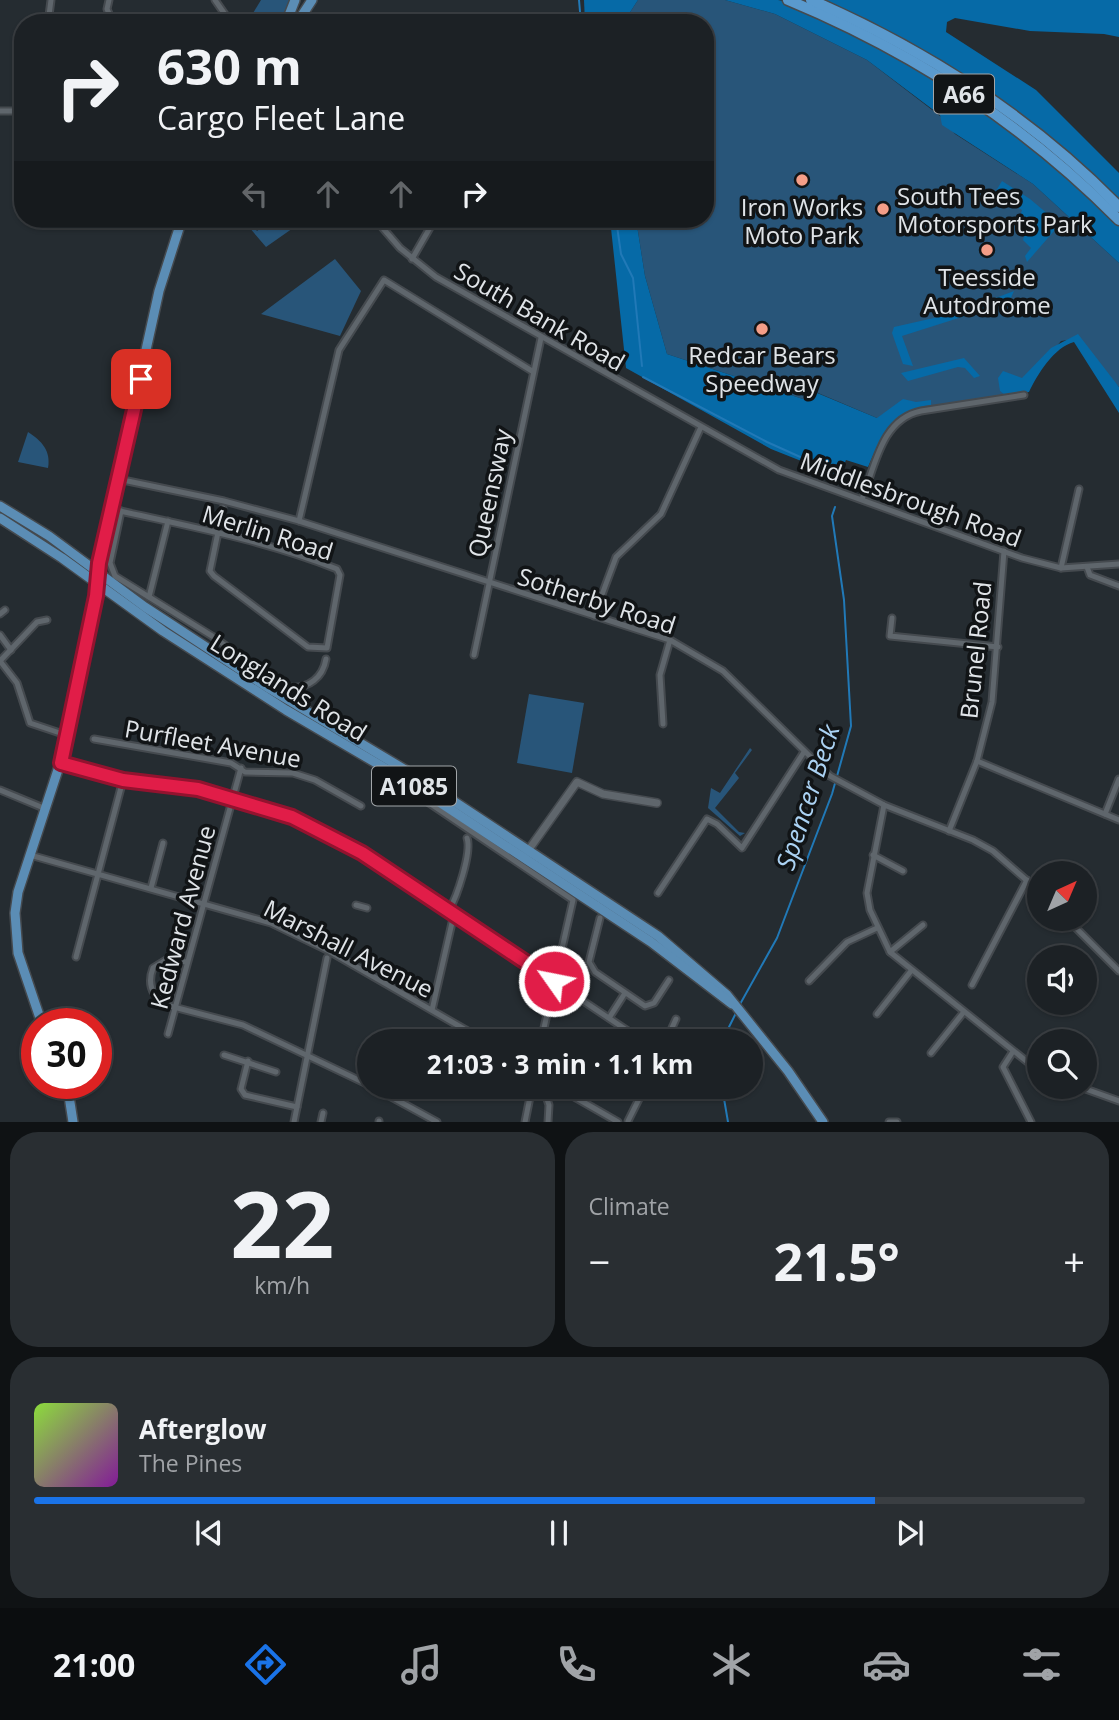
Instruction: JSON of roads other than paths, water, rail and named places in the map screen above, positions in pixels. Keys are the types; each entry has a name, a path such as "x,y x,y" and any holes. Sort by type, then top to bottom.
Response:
{"highway":[{"name":"A66","path":"788,0 860,32 983,106 1040,148 1119,220"},
{"name":"A66","path":"811,0 878,32 962,80 1044,141 1119,207"}],"main road":[{"path":"36,1008 23,973 15,924 18,892 69,736 98,573 116,510 118,479 164,271 179,228"},
{"name":"Longlands Road","path":"0,506 48,536 145,607 291,703"},
{"name":"Longlands Road","path":"0,518 52,551 97,585 417,776 651,942 736,1008"},
{"name":"Longlands Road","path":"525,854 658,936 720,987 736,1008"},
{"name":"A1085","path":"736,1008 788,1071 823,1122"},
{"path":"69,1099 73,1122"}],"street":[{"name":"South Bank Road","path":"383,228 412,259 444,282 701,427"},
{"path":"412,259 430,228"},
{"path":"299,521 339,350 384,280 532,371"},
{"name":"Queensway","path":"474,655 541,338"},
{"path":"862,499 885,438 905,416 921,411 1024,395"},
{"path":"594,616 616,557 661,514 701,427"},
{"name":"Middlesbrough Road","path":"701,427 779,470 1004,551 1061,568 1119,564"},
{"name":"Sotherby Road","path":"118,479 225,501 299,521 670,640 723,671 830,776 884,804 993,851 1027,880"},
{"path":"1061,568 1079,489"},
{"path":"218,533 223,508"},
{"path":"116,510 111,569 115,576 286,686 303,686"},
{"name":"Merlin Road","path":"116,510 218,533 285,552 339,572 327,648 307,646 214,576 210,571 218,533"},
{"path":"149,597 168,521"},
{"name":"Brunel Road","path":"949,831 977,761 992,702 998,647 1000,566 1004,551"},
{"path":"1087,567 1090,575 1119,586"},
{"path":"892,618 890,636 998,647"},
{"path":"47,620 37,622 0,661 17,682 30,723 69,736"},
{"path":"0,635 11,650"},
{"path":"663,724 660,675 670,640"},
{"path":"291,703 303,686 321,674 326,659"},
{"path":"113,744 115,734"},
{"name":"Purfleet Avenue","path":"93,739 231,763 245,772 293,773 316,780 361,806"},
{"path":"658,893 707,819 717,824 742,848 804,752"},
{"path":"977,761 1119,820"},
{"path":"61,763 123,780 198,789 233,797 292,817 349,844 625,1029"},
{"name":"Kedward Avenue","path":"168,1034 241,768"},
{"path":"1105,814 1119,779"},
{"path":"76,957 123,780"},
{"path":"398,782 573,900 544,1029"},
{"path":"525,854 577,782 603,794 656,803"},
{"path":"0,790 46,809"},
{"path":"884,804 867,893 877,928 890,951 911,971 1027,1063"},
{"path":"432,1010 451,912 470,848 467,838"},
{"path":"151,888 163,843"},
{"path":"470,848 479,844"},
{"name":"Marshall Avenue","path":"30,855 252,916 301,936 464,1029"},
{"path":"873,855 903,871"},
{"path":"972,985 1027,880"},
{"path":"356,905 367,908"},
{"path":"600,918 590,967 645,1006 650,1006 669,980"},
{"path":"890,951 923,925"},
{"path":"809,981 847,942 877,928"},
{"path":"597,929 606,932"},
{"path":"1079,931 1119,971"},
{"path":"294,1122 327,958"},
{"path":"187,962 166,960 153,968 150,977 159,1001 175,1008 243,1025 357,1079"},
{"path":"877,1014 911,971"},
{"path":"663,989 671,995"},
{"path":"609,1018 625,993"},
{"path":"931,1053 963,1013"},
{"path":"671,1029 676,1019"},
{"path":"1012,1053 1003,1067 1031,1122"},
{"path":"224,1055 275,1072"},
{"path":"248,1061 242,1085 243,1093 297,1107"},
{"path":"1097,1093 1119,1101"},
{"path":"395,1099 437,1122"},
{"path":"525,1122 530,1099"},
{"path":"548,1099 548,1122"},
{"path":"579,1099 618,1122"},
{"path":"627,1121 639,1099"},
{"path":"321,1122 323,1112"},
{"path":"889,1122 897,1122"}],"waterway":[{"path":"579,0 580,14"},
{"path":"617,228 621,254 633,278 642,366"},
{"name":"Spencer Beck","path":"643,377 767,442 838,474"},
{"name":"Spencer Beck","path":"739,1006 777,938 832,794 851,726 844,600 832,516 835,507"},
{"name":"Spencer Beck","path":"730,1029 737,1011"},
{"name":"Spencer Beck","path":"724,1099 728,1122"}],"place":[{"name":"Iron Works Moto Park","path":"802,180"},
{"name":"South Tees Motorsports Park","path":"883,209"},
{"name":"Teesside Autodrome","path":"987,250"},
{"name":"Redcar Bears Speedway","path":"762,329"}]}
